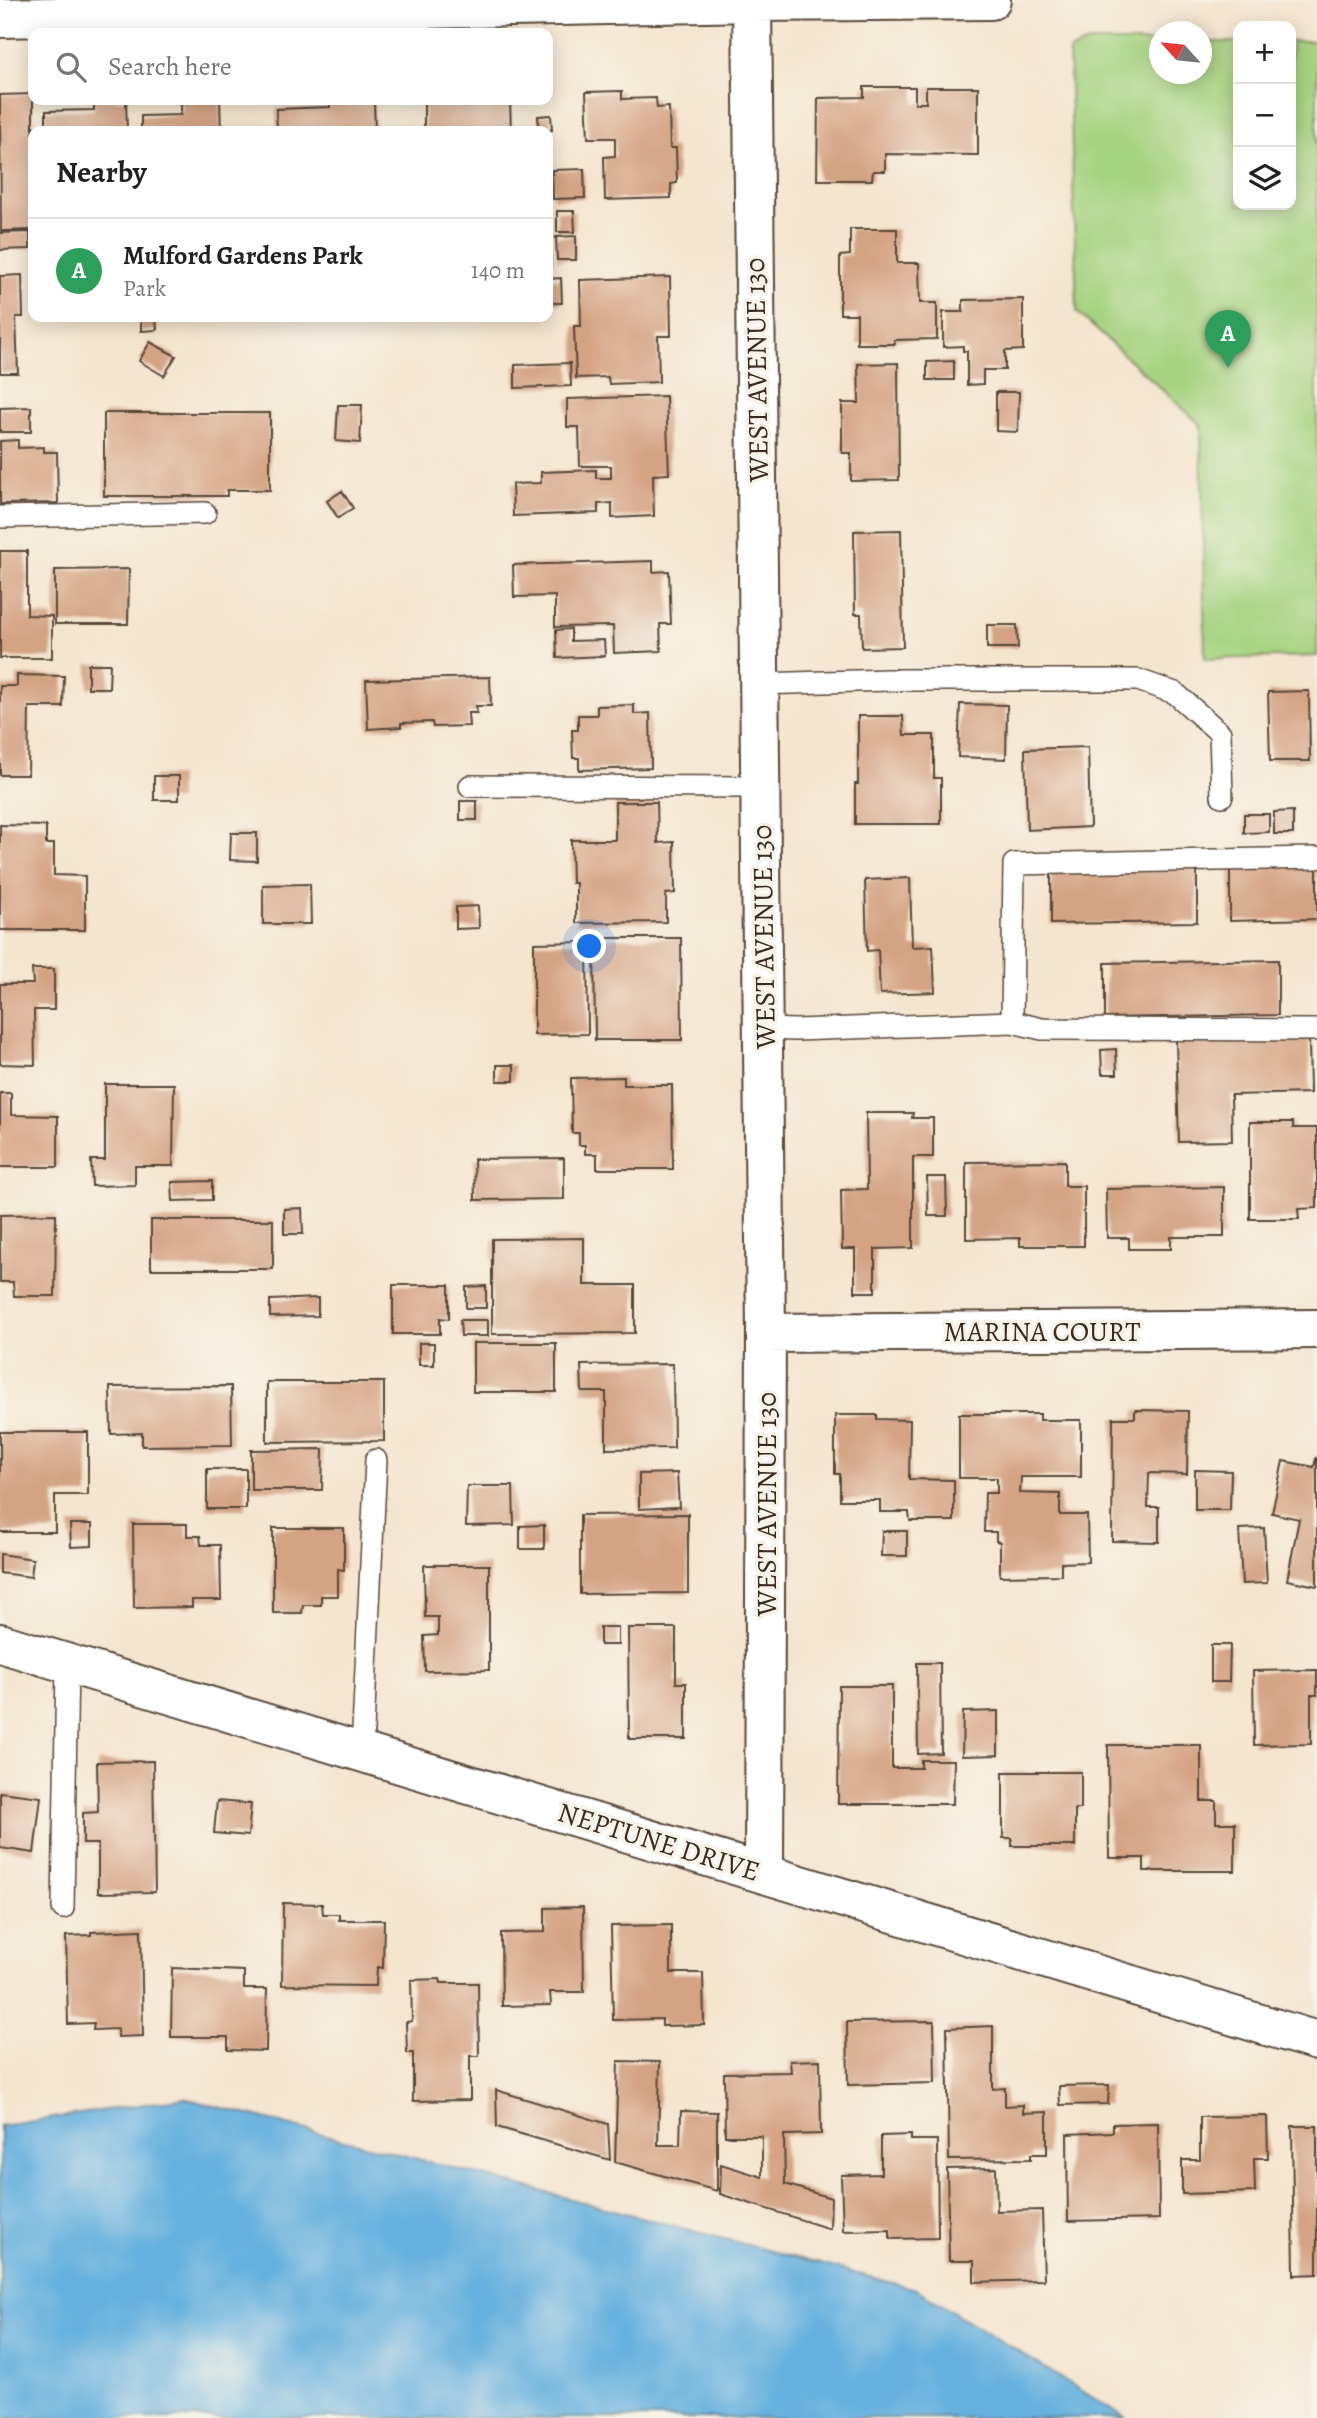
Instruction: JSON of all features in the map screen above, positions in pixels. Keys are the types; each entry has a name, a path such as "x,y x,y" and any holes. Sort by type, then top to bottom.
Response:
{"street":[{"path":"0,18 151,8 991,0"},
{"name":"WEST AVENUE 130","path":"752,1 766,1332 764,1872"},
{"name":"MARINA COURT","path":"766,1332 1317,1329"},
{"name":"NEPTUNE DRIVE","path":"0,1643 1317,2041"}],"lane":[{"path":"0,517 205,513"},
{"path":"760,684 888,680 1138,680 1175,693 1220,733 1222,796"},
{"path":"470,786 761,786"},
{"path":"1012,1022 1014,864 1317,858"},
{"path":"764,1029 1012,1022 1042,1029 1317,1030"},
{"path":"362,1751 376,1460"},
{"path":"63,1908 67,1663"}],"green space":[{"path":"1296,41 1317,41 1317,656 1205,659 1201,425 1077,312 1069,51 1089,42 1149,42 1149,84 1212,84 1212,42 1233,42 1233,210 1296,210"}],"water":[{"path":"184,2098 916,2289 1126,2418 0,2418 0,2126"}],"building":[{"path":"864,87 915,87 915,103 926,103 926,87 978,87 978,155 885,154 885,171 873,171 872,180 817,180 818,98 864,97"},
{"path":"622,91 622,99 656,98 657,108 669,107 670,148 676,148 677,183 671,184 671,198 605,200 604,157 615,156 615,138 588,138 586,92"},
{"path":"28,94 28,105 33,105 33,126 28,126 28,230 1,231 0,95"},
{"path":"94,105 126,105 127,126 46,126 46,111 94,110"},
{"path":"181,105 220,105 221,126 141,126 141,116 181,115"},
{"path":"374,105 375,126 277,126 276,109"},
{"path":"424,105 510,105 511,126 424,126"},
{"path":"551,115 552,126 539,126 538,116"},
{"path":"584,169 585,198 553,199 553,170"},
{"path":"557,211 574,211 575,232 557,232"},
{"path":"850,229 897,229 897,263 919,263 920,303 937,303 937,339 894,340 895,344 857,344 857,314 840,314 840,256 850,255"},
{"path":"28,232 28,249 0,250 0,233"},
{"path":"576,236 576,260 557,260 556,237"},
{"path":"22,275 23,317 16,317 18,373 0,373 0,276"},
{"path":"670,277 671,336 658,336 659,382 609,384 608,377 576,378 574,326 581,326 580,280"},
{"path":"561,278 562,303 553,303 553,279"},
{"path":"1023,299 1023,350 1005,351 1005,370 983,370 983,384 967,385 967,351 963,351 963,346 943,347 943,312 963,312 963,300"},
{"path":"141,322 156,322 157,330 141,331"},
{"path":"150,342 176,356 164,376 139,361"},
{"path":"954,361 954,380 927,380 927,362"},
{"path":"570,363 571,386 515,388 515,365"},
{"path":"898,363 899,480 851,481 851,453 842,453 842,403 859,403 858,364"},
{"path":"996,392 1019,392 1018,432 996,431"},
{"path":"666,396 669,474 653,475 654,516 612,518 612,503 598,504 598,513 513,516 512,484 541,483 541,472 596,470 596,478 611,478 611,466 580,466 579,427 567,427 567,399"},
{"path":"338,405 362,405 360,443 336,441"},
{"path":"31,407 31,432 0,432 0,408"},
{"path":"104,413 270,413 270,490 227,490 227,496 104,496"},
{"path":"18,440 18,448 44,447 44,452 57,452 58,503 0,504 0,441"},
{"path":"342,491 353,508 338,518 327,501"},
{"path":"901,530 903,647 862,648 861,614 855,614 854,531"},
{"path":"0,551 27,551 27,615 52,616 52,658 0,658"},
{"path":"653,561 653,572 669,571 671,624 660,624 661,651 614,653 613,626 555,627 555,596 514,597 513,565"},
{"path":"129,569 128,624 55,624 55,570"},
{"path":"987,625 1017,625 1018,648 987,648"},
{"path":"571,629 571,641 604,640 605,656 557,658 556,630"},
{"path":"88,664 110,664 109,688 88,688"},
{"path":"17,675 64,676 63,707 29,707 28,775 0,775 0,686 17,686"},
{"path":"490,677 491,706 476,706 477,713 468,713 469,726 433,727 432,722 401,723 401,727 368,729 366,680"},
{"path":"1309,691 1310,761 1270,761 1268,692"},
{"path":"960,704 1007,705 1006,759 958,757"},
{"path":"634,705 634,714 650,713 651,768 579,770 579,758 573,758 572,730 578,730 578,715 597,715 597,706"},
{"path":"858,716 903,716 904,735 934,735 934,778 941,778 941,824 855,824"},
{"path":"1088,747 1090,827 1027,830 1025,749"},
{"path":"154,776 179,776 179,800 154,800"},
{"path":"460,801 477,801 477,820 460,820"},
{"path":"615,802 657,802 658,843 674,842 675,893 666,894 666,922 576,923 576,883 572,883 571,840 615,840"},
{"path":"1293,811 1293,834 1274,834 1274,812"},
{"path":"1244,814 1269,814 1269,832 1244,833"},
{"path":"0,825 46,826 46,844 54,844 54,875 85,876 85,930 0,930"},
{"path":"231,833 257,833 257,861 230,860"},
{"path":"1317,865 1317,919 1230,921 1230,866"},
{"path":"1197,868 1197,922 1051,924 1051,870"},
{"path":"910,878 912,947 933,946 935,992 880,994 878,950 867,951 865,880"},
{"path":"310,884 311,924 263,924 263,885"},
{"path":"478,906 479,928 456,929 456,907"},
{"path":"594,938 681,938 682,1040 595,1040"},
{"path":"587,942 588,1034 534,1035 534,943"},
{"path":"1278,960 1278,1015 1105,1018 1105,963"},
{"path":"32,969 54,969 54,1010 34,1010 35,1065 0,1064 0,984 33,984"},
{"path":"1309,1038 1310,1093 1231,1095 1232,1141 1179,1142 1176,1040"},
{"path":"1116,1049 1117,1074 1102,1074 1101,1050"},
{"path":"497,1065 514,1065 514,1081 497,1081"},
{"path":"624,1077 624,1085 672,1085 673,1169 597,1169 597,1154 585,1154 585,1145 579,1145 579,1133 572,1133 571,1078"},
{"path":"105,1084 174,1084 173,1166 135,1166 135,1185 92,1186 91,1160 105,1160"},
{"path":"0,1093 11,1093 11,1115 58,1116 58,1167 0,1167"},
{"path":"866,1113 913,1113 912,1118 933,1118 933,1157 913,1157 913,1248 875,1249 875,1292 855,1292 855,1249 842,1249 841,1190 867,1189"},
{"path":"1250,1122 1293,1122 1293,1128 1317,1128 1317,1208 1298,1209 1299,1219 1250,1219"},
{"path":"564,1158 564,1199 475,1200 474,1159"},
{"path":"1065,1161 1065,1186 1084,1186 1084,1246 1020,1246 1020,1238 966,1239 966,1162"},
{"path":"927,1177 946,1177 947,1216 928,1216"},
{"path":"212,1181 212,1200 173,1201 172,1182"},
{"path":"1224,1187 1224,1237 1171,1237 1171,1249 1129,1249 1129,1238 1107,1238 1106,1189"},
{"path":"302,1208 303,1234 284,1234 284,1209"},
{"path":"56,1214 55,1296 14,1296 13,1282 0,1282 0,1215"},
{"path":"151,1220 273,1220 273,1269 151,1269"},
{"path":"584,1238 584,1285 635,1285 635,1333 492,1334 492,1239"},
{"path":"393,1285 449,1285 449,1319 440,1318 440,1334 393,1334"},
{"path":"486,1286 486,1308 466,1308 466,1287"},
{"path":"318,1298 318,1316 270,1317 270,1300"},
{"path":"460,1320 488,1320 488,1336 461,1336"},
{"path":"419,1343 434,1343 434,1365 419,1365"},
{"path":"473,1343 556,1343 556,1392 473,1392"},
{"path":"673,1364 674,1448 606,1449 606,1392 582,1392 581,1365"},
{"path":"267,1382 384,1382 384,1441 267,1442"},
{"path":"231,1386 232,1445 142,1446 142,1433 111,1434 110,1387"},
{"path":"1135,1410 1188,1411 1187,1474 1149,1473 1148,1507 1159,1507 1159,1542 1112,1541 1113,1418 1135,1418"},
{"path":"959,1414 1040,1414 1040,1420 1081,1420 1081,1477 1021,1477 1020,1493 1060,1494 1060,1515 1087,1515 1088,1562 1061,1563 1061,1575 1000,1576 1000,1542 996,1541 996,1532 984,1532 985,1493 997,1493 997,1478 959,1478"},
{"path":"835,1415 877,1415 877,1419 910,1420 909,1479 954,1480 954,1521 910,1521 909,1512 880,1512 880,1500 840,1500 840,1474 835,1474"},
{"path":"0,1432 88,1432 88,1495 55,1495 55,1532 0,1532"},
{"path":"323,1449 322,1490 251,1490 251,1450"},
{"path":"1316,1458 1317,1586 1287,1580 1299,1519 1272,1513 1283,1461 1314,1467"},
{"path":"207,1469 246,1469 246,1509 207,1509"},
{"path":"1195,1470 1231,1471 1230,1510 1195,1510"},
{"path":"677,1473 679,1507 639,1509 639,1474"},
{"path":"467,1486 513,1486 514,1525 466,1526"},
{"path":"688,1514 688,1593 580,1594 580,1515"},
{"path":"70,1524 92,1524 92,1546 71,1547"},
{"path":"133,1524 187,1524 187,1536 200,1536 201,1545 220,1545 221,1600 192,1600 192,1607 134,1608"},
{"path":"544,1525 544,1549 520,1549 520,1526"},
{"path":"273,1528 344,1528 344,1570 338,1569 338,1596 321,1596 321,1605 303,1605 302,1613 273,1613"},
{"path":"1264,1528 1267,1583 1242,1584 1239,1529"},
{"path":"882,1531 907,1531 907,1556 881,1556"},
{"path":"0,1554 33,1559 31,1577 0,1573"},
{"path":"424,1565 489,1565 489,1670 425,1671 424,1636 438,1635 438,1617 425,1617"},
{"path":"600,1627 618,1627 618,1645 600,1645"},
{"path":"628,1628 676,1628 676,1683 686,1683 686,1739 629,1739"},
{"path":"1211,1645 1230,1645 1229,1682 1211,1682"},
{"path":"917,1663 940,1663 941,1753 918,1754"},
{"path":"1317,1670 1317,1695 1311,1695 1311,1744 1254,1745 1253,1671"},
{"path":"839,1686 892,1686 892,1768 921,1768 921,1760 954,1760 953,1804 838,1804"},
{"path":"998,1711 998,1755 962,1756 963,1712"},
{"path":"1108,1745 1201,1745 1201,1801 1216,1801 1216,1823 1235,1823 1235,1871 1144,1871 1144,1858 1109,1858"},
{"path":"153,1761 155,1892 98,1893 98,1844 83,1844 83,1813 98,1812 97,1762"},
{"path":"1003,1772 1081,1772 1081,1809 1075,1809 1075,1846 1012,1846 1012,1838 1003,1838"},
{"path":"0,1792 41,1797 34,1853 0,1848"},
{"path":"217,1801 251,1804 248,1836 214,1833"},
{"path":"283,1903 322,1904 323,1914 339,1914 339,1920 384,1920 383,1968 377,1967 376,1986 282,1985"},
{"path":"583,1907 584,1992 550,1992 551,2005 502,2006 501,1933 545,1932 545,1908"},
{"path":"671,1925 671,1973 703,1973 704,2025 662,2026 662,2019 613,2020 611,1926"},
{"path":"141,1930 143,2036 118,2037 118,2029 93,2030 94,2023 68,2024 66,1936"},
{"path":"172,1968 244,1971 244,1989 267,1989 266,2051 228,2050 228,2037 171,2037"},
{"path":"440,1979 441,1983 478,1983 479,2056 470,2056 470,2100 413,2101 413,2053 407,2053 406,2022 412,2021 411,1980"},
{"path":"934,2021 935,2083 848,2085 847,2022"},
{"path":"993,2026 993,2089 1005,2088 1005,2106 1023,2105 1023,2113 1047,2112 1047,2154 1031,2154 1031,2159 949,2160 947,2028"},
{"path":"820,2060 821,2134 784,2135 785,2184 831,2198 830,2229 720,2194 721,2164 762,2177 762,2136 725,2136 724,2073 791,2072 790,2061"},
{"path":"618,2061 660,2062 658,2145 680,2145 681,2111 717,2112 717,2191 615,2162"},
{"path":"1109,2085 1108,2104 1060,2105 1059,2086"},
{"path":"496,2090 608,2124 610,2160 497,2127"},
{"path":"1267,2116 1268,2158 1254,2158 1255,2192 1182,2194 1182,2160 1200,2160 1200,2117"},
{"path":"1158,2123 1159,2219 1068,2221 1067,2134 1113,2132 1113,2124"},
{"path":"1292,2126 1317,2126 1317,2274 1294,2275"},
{"path":"911,2135 911,2140 937,2140 938,2238 890,2239 890,2230 843,2231 841,2175 881,2174 881,2136"},
{"path":"996,2168 997,2211 1042,2210 1044,2280 974,2282 974,2261 949,2261 947,2169"}],"place":[{"name":"Mulford Gardens Park","path":"1228,368"}]}
